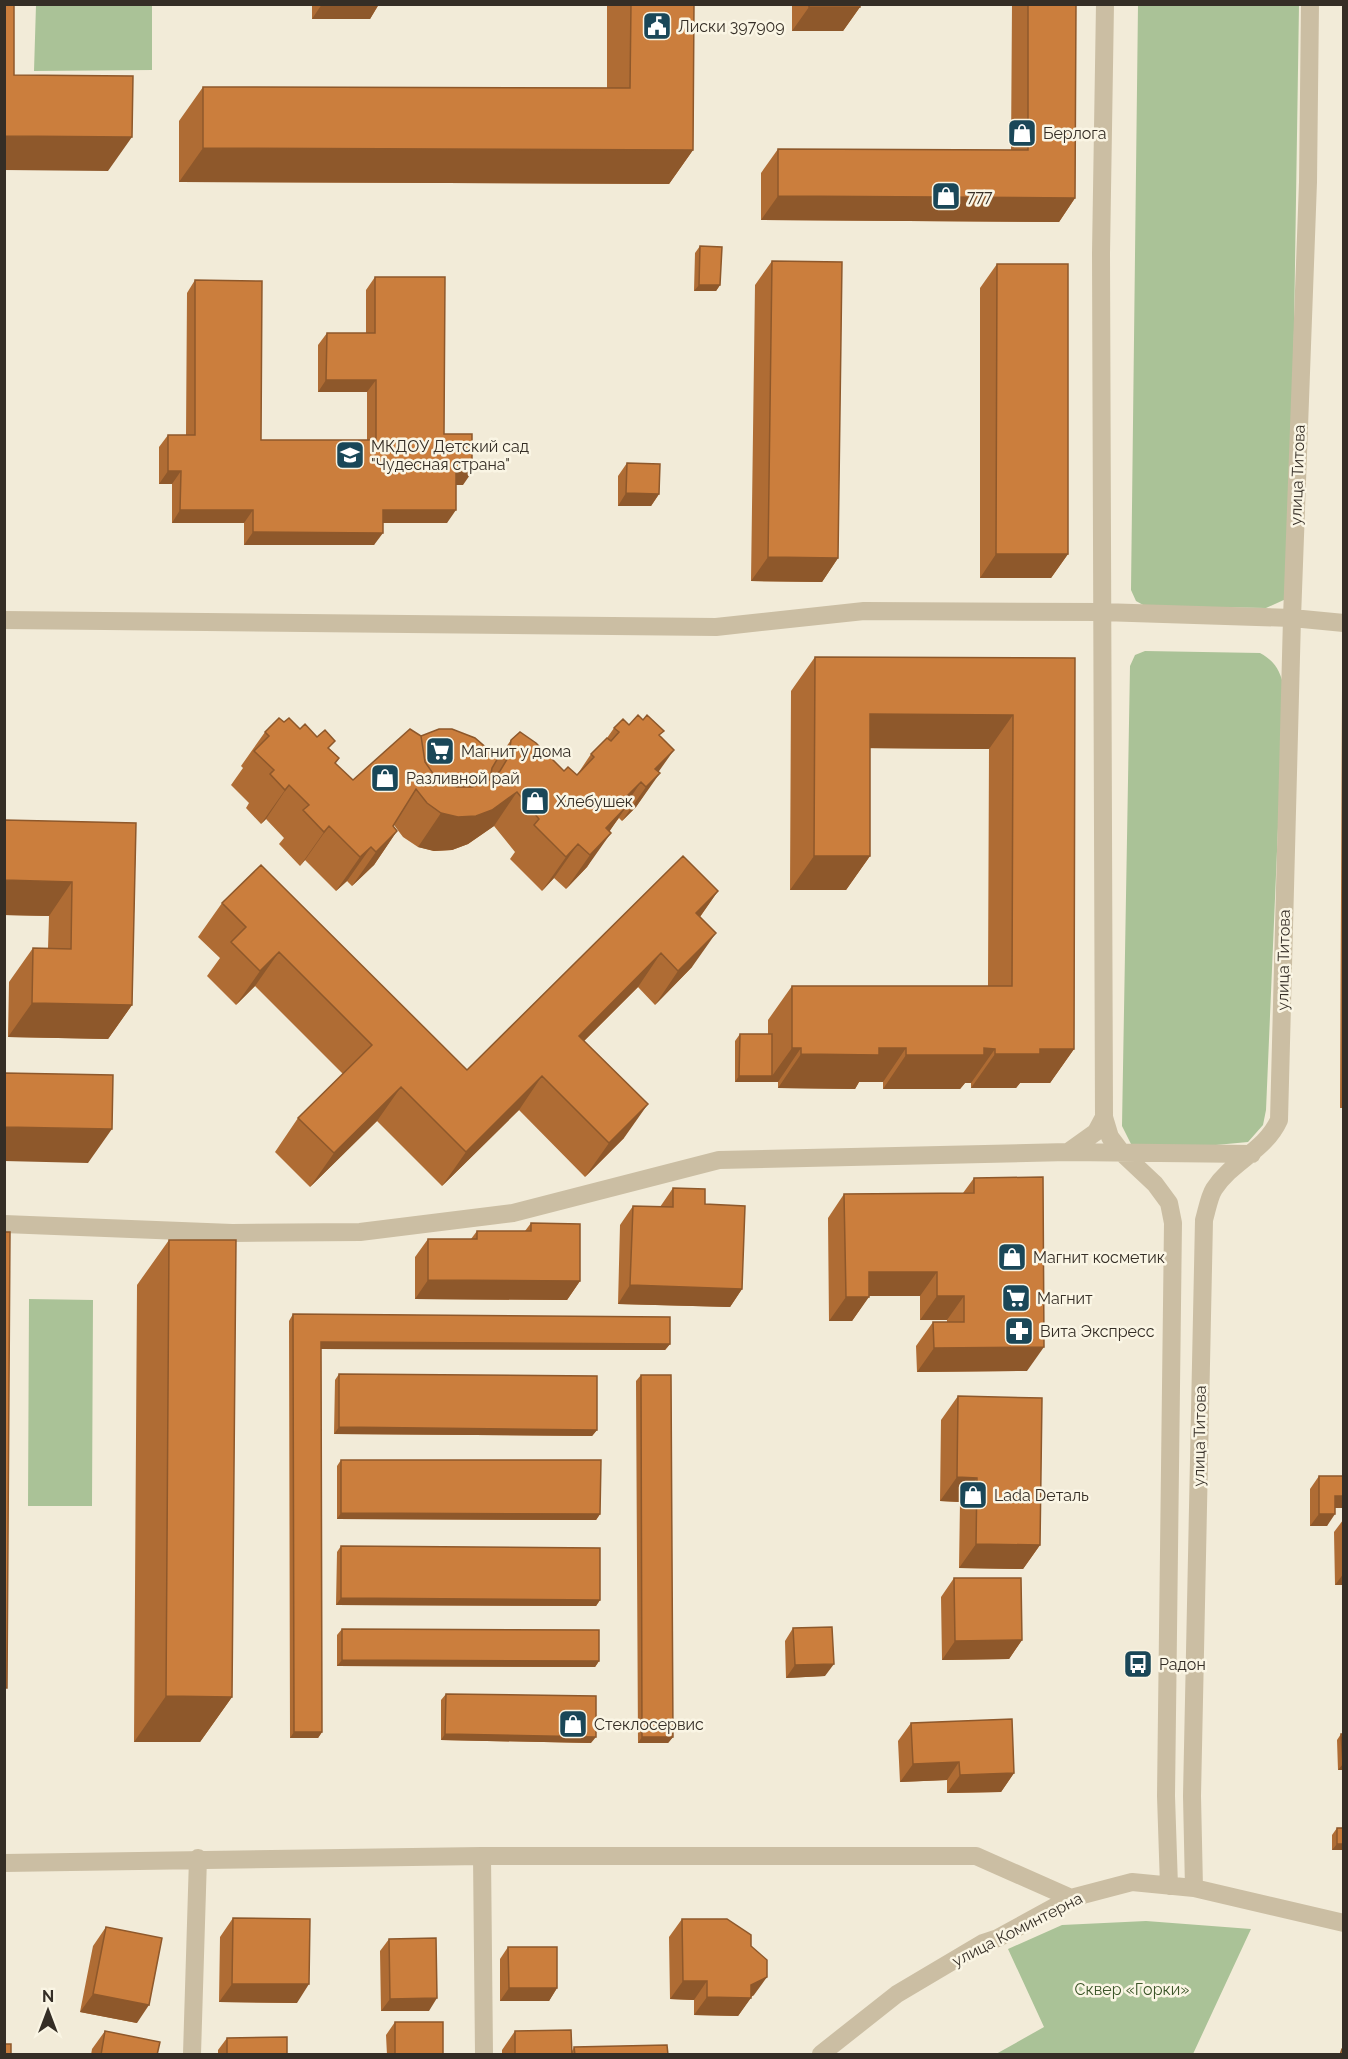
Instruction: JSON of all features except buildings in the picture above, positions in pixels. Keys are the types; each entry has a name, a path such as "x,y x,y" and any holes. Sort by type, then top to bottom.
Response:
{"street":[{"name":"улица Титова","path":"1106,4 1101,253 1104,1117 1110,1137 1122,1153 1155,1184 1169,1203 1173,1223 1166,1796 1169,1886"},
{"name":"улица Титова","path":"1194,1888 1192,1784 1204,1220 1213,1190 1226,1174 1252,1154 1274,1131 1279,1120 1292,618 1308,182 1310,4"},
{"path":"4,620 716,627 864,612 1101,612 1292,618 1344,623"},
{"path":"1068,1152 1096,1132 1104,1117"},
{"path":"4,1224 232,1233 360,1232 513,1214 718,1160 1068,1152 1252,1154"},
{"path":"482,1856 484,2055"},
{"path":"4,1863 198,1858 976,1856 1071,1898"},
{"path":"192,2055 198,1858"},
{"name":"улица Коминтерна","path":"821,2055 897,1994 983,1943 1071,1898 1132,1881 1194,1888 1344,1923"}],"green space":[{"path":"36,5 152,5 152,70 34,71"},
{"path":"1138,5 1299,5 1290,590 1286,599 1266,608 1145,606 1136,601 1131,590"},
{"path":"1145,651 1260,653 1270,659 1276,667 1284,687 1266,1110 1263,1125 1248,1142 1141,1152 1132,1146 1122,1126 1130,666 1135,655"},
{"path":"29,1299 93,1300 92,1506 28,1506"},
{"name":"Сквер «Горки»","path":"1146,1921 1251,1929 1193,2054 996,2054 1044,2027 1008,1949 1062,1925"}],"place":[{"name":"Лиски 397909","path":"657,26"},
{"name":"Берлога","path":"1022,133"},
{"name":"777","path":"946,196"},
{"name":"МКДОУ Детский сад \"Чудесная страна\"","path":"350,455"},
{"name":"Магнит у дома","path":"440,751"},
{"name":"Разливной рай","path":"385,778"},
{"name":"Хлебушек","path":"535,801"},
{"name":"Магнит косметик","path":"1012,1257"},
{"name":"Магнит","path":"1016,1298"},
{"name":"Вита Экспресс","path":"1019,1331"},
{"name":"Lada Dеталь","path":"973,1495"},
{"name":"Радон","path":"1138,1664"},
{"name":"Стеклосервис","path":"573,1724"}]}
